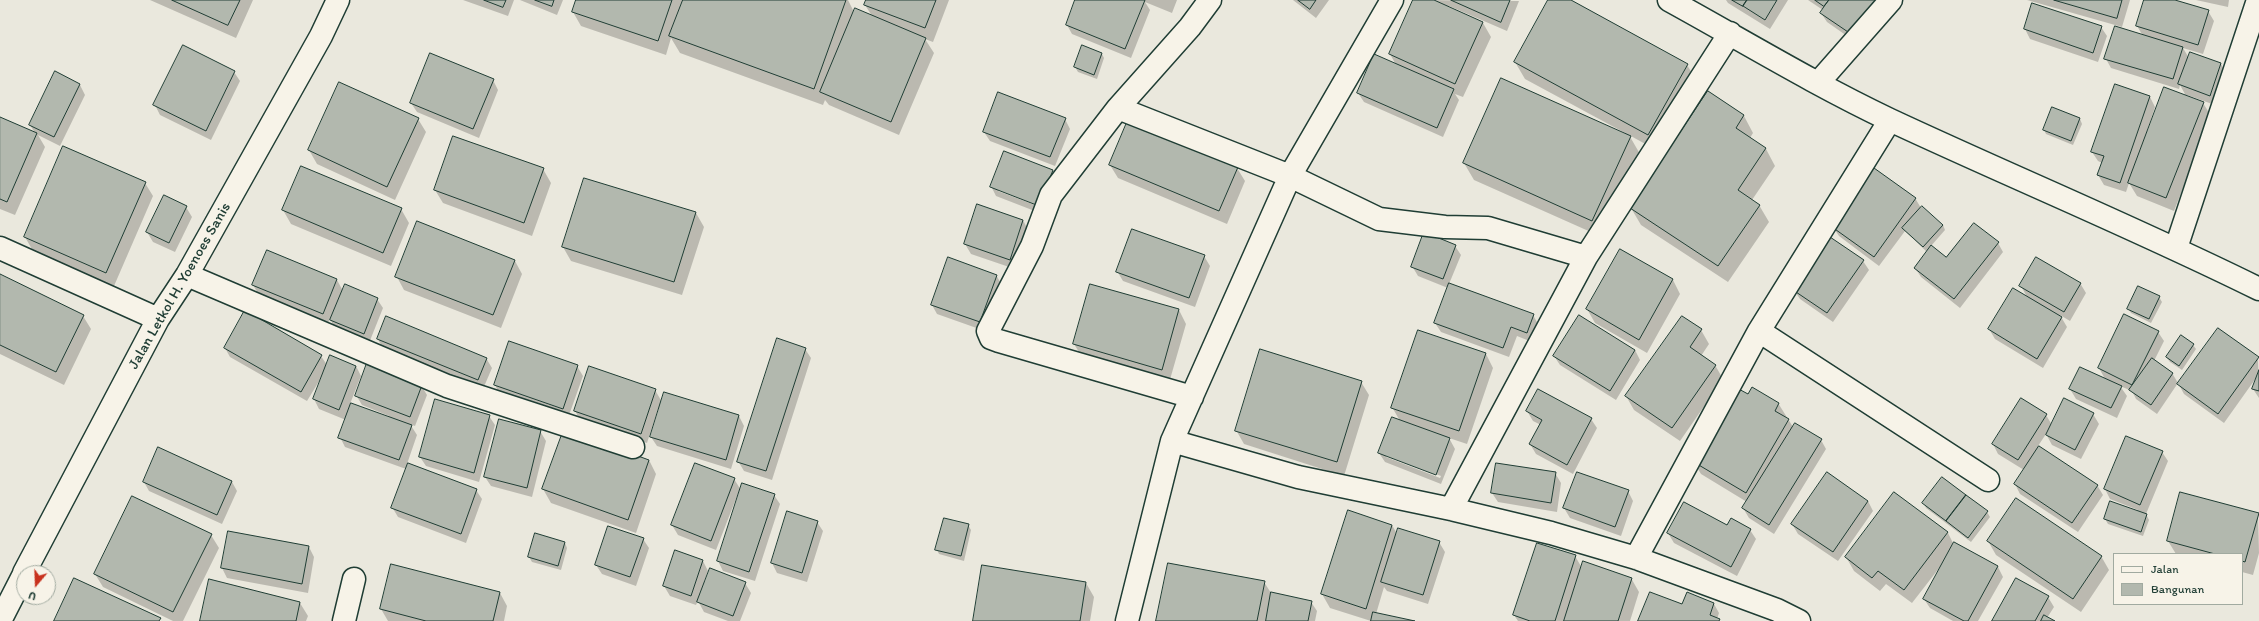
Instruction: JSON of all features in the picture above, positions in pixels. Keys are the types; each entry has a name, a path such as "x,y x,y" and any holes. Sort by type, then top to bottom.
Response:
{"street":[{"name":"Jalan Letkol H. Yoenoes Sanis","path":"28,565 158,319 186,275 317,43 338,0"},
{"path":"1192,397 999,341 991,338 988,331 1032,246 1051,195 1118,108 1190,27 1210,0"},
{"path":"1127,621 1172,441 1290,176 1392,0"},
{"path":"1669,0 1818,83 1890,120 2176,248 2259,289"},
{"path":"1818,83 1891,0"},
{"path":"2176,248 2258,0"},
{"path":"1451,509 1586,257 1730,33"},
{"path":"1118,108 1290,176 1379,219 1445,227 1488,228 1586,257"},
{"path":"1636,558 1758,331 1890,120"},
{"path":"0,248 158,319"},
{"path":"186,275 447,386 633,446"},
{"path":"1758,331 1988,480"},
{"path":"1172,441 1298,477 1451,509 1550,533 1636,558 1777,610 1799,621"},
{"path":"344,621 354,579"},
{"name":"Jalan Letkol H. Yoenoes Sanis","path":"0,621 16,589"}],"building":[{"path":"172,0 240,0 228,25"},
{"path":"484,0 506,0 503,7"},
{"path":"535,0 554,0 552,6"},
{"path":"576,0 672,0 658,41 572,12"},
{"path":"683,0 846,0 814,89 669,36"},
{"path":"866,0 936,0 925,28 864,5"},
{"path":"1075,0 1145,0 1125,49 1066,25"},
{"path":"1298,0 1316,0 1310,9"},
{"path":"1413,0 1434,0 1483,22 1455,84 1389,54"},
{"path":"1451,0 1510,0 1501,22"},
{"path":"1548,0 1571,0 1688,64 1648,135 1514,62"},
{"path":"1732,0 1747,0 1743,6"},
{"path":"1747,0 1777,0 1765,20 1743,6"},
{"path":"1815,0 1829,0 1824,6"},
{"path":"1829,0 1876,0 1851,34 1820,13"},
{"path":"2054,0 2122,0 2117,18"},
{"path":"2144,0 2175,0 2209,10 2198,45 2136,26"},
{"path":"2032,3 2102,26 2093,53 2024,29"},
{"path":"855,8 926,38 891,122 820,92"},
{"path":"2115,26 2183,47 2173,79 2104,59"},
{"path":"183,45 235,71 206,131 153,105"},
{"path":"1082,45 1102,53 1094,75 1074,67"},
{"path":"2190,52 2221,63 2210,96 2178,84"},
{"path":"430,53 494,79 473,129 410,103"},
{"path":"1374,54 1454,89 1437,128 1357,93"},
{"path":"55,71 80,84 54,137 29,125"},
{"path":"1501,78 1631,136 1592,221 1463,163"},
{"path":"339,82 419,118 387,187 308,150"},
{"path":"2115,84 2150,96 2120,183 2097,175 2104,156 2091,152"},
{"path":"2164,87 2204,102 2166,198 2128,183"},
{"path":"1708,91 1744,115 1736,128 1766,148 1738,190 1760,205 1718,266 1630,208"},
{"path":"998,92 1066,118 1050,157 983,132"},
{"path":"2052,107 2080,118 2071,141 2043,130"},
{"path":"0,117 37,133 7,202 0,199"},
{"path":"1128,120 1238,167 1219,211 1109,165"},
{"path":"453,136 544,168 524,223 434,190"},
{"path":"63,146 146,182 106,273 24,237"},
{"path":"1004,151 1053,170 1039,206 990,187"},
{"path":"301,166 402,208 383,253 282,210"},
{"path":"1874,168 1916,198 1874,257 1832,227"},
{"path":"584,178 696,212 674,282 562,247"},
{"path":"164,195 187,206 169,243 146,232"},
{"path":"977,204 1023,220 1010,260 964,244"},
{"path":"1922,206 1943,225 1923,247 1902,228"},
{"path":"417,221 515,260 493,315 395,277"},
{"path":"1974,223 1999,242 1954,299 1914,268 1931,245 1946,257"},
{"path":"1132,229 1205,255 1189,298 1116,272"},
{"path":"1424,232 1456,245 1443,279 1411,267"},
{"path":"1830,237 1864,260 1827,313 1793,290"},
{"path":"1620,249 1673,279 1639,340 1586,309"},
{"path":"267,250 337,279 323,314 252,285"},
{"path":"948,257 997,275 980,322 931,305"},
{"path":"2036,257 2081,283 2064,312 2019,286"},
{"path":"0,274 84,315 56,372 0,345"},
{"path":"1449,283 1534,314 1527,333 1511,327 1503,348 1434,323"},
{"path":"345,284 378,298 364,334 330,320"},
{"path":"1090,284 1179,309 1162,370 1073,344"},
{"path":"2138,286 2160,296 2149,319 2127,309"},
{"path":"2013,288 2062,317 2037,359 1988,329"},
{"path":"245,310 322,355 301,392 224,348"},
{"path":"2124,314 2159,331 2132,385 2098,368"},
{"path":"1579,315 1635,350 1610,391 1553,356"},
{"path":"386,316 487,358 478,380 377,339"},
{"path":"1682,316 1702,329 1690,347 1716,365 1672,428 1625,396"},
{"path":"2218,328 2259,357 2218,414 2177,384"},
{"path":"1418,330 1486,353 1459,431 1391,408"},
{"path":"2181,335 2194,344 2179,366 2166,357"},
{"path":"777,338 806,348 766,471 737,462"},
{"path":"509,341 578,365 563,409 494,385"},
{"path":"1260,349 1362,381 1337,462 1235,431"},
{"path":"330,355 356,366 339,410 313,399"},
{"path":"2152,358 2173,373 2151,405 2129,390"},
{"path":"367,363 422,385 410,417 355,396"},
{"path":"589,366 656,389 641,434 574,411"},
{"path":"2080,367 2122,386 2111,408 2069,389"},
{"path":"2259,370 2259,391 2252,389"},
{"path":"1735,387 1748,394 1752,387 1779,403 1775,411 1789,419 1746,493 1692,461"},
{"path":"1538,389 1592,418 1567,465 1529,444 1542,420 1526,411"},
{"path":"664,392 739,415 726,460 650,437"},
{"path":"2021,398 2047,414 2018,460 1992,444"},
{"path":"2064,398 2094,413 2075,450 2046,435"},
{"path":"435,399 490,415 474,473 419,457"},
{"path":"351,403 412,425 399,460 338,438"},
{"path":"1392,417 1450,438 1436,475 1378,453"},
{"path":"499,419 541,430 527,488 484,477"},
{"path":"1795,423 1822,439 1769,525 1742,508"},
{"path":"564,429 649,460 628,520 542,489"},
{"path":"2126,436 2163,451 2140,505 2104,489"},
{"path":"2039,446 2098,485 2072,523 2014,484"},
{"path":"158,447 232,481 217,515 143,482"},
{"path":"408,463 477,489 461,534 391,508"},
{"path":"695,463 735,478 711,541 671,525"},
{"path":"1496,463 1556,472 1551,503 1491,493"},
{"path":"1577,472 1629,490 1615,527 1563,508"},
{"path":"1827,472 1868,501 1833,552 1791,524"},
{"path":"1942,477 1966,495 1946,521 1922,503"},
{"path":"742,483 775,494 749,572 717,561"},
{"path":"1894,492 1948,532 1904,590 1878,571 1872,578 1845,557"},
{"path":"2180,492 2259,513 2245,562 2243,561 2243,553 2211,553 2167,541"},
{"path":"1966,495 1988,511 1968,538 1946,521"},
{"path":"132,496 212,534 173,612 94,574"},
{"path":"2016,498 2102,556 2073,599 1987,541"},
{"path":"2110,501 2147,514 2141,532 2104,519"},
{"path":"1684,502 1727,525 1731,518 1751,529 1731,567 1667,533"},
{"path":"1348,510 1392,525 1366,609 1321,594"},
{"path":"787,511 818,521 802,573 771,563"},
{"path":"944,518 969,524 961,556 935,550"},
{"path":"608,526 644,538 630,577 595,565"},
{"path":"1398,528 1440,541 1423,595 1381,582"},
{"path":"228,531 309,546 302,584 221,568"},
{"path":"535,533 565,542 558,566 528,557"},
{"path":"1954,542 1998,566 1968,621 1964,621 1923,599"},
{"path":"1537,543 1576,555 1555,621 1530,621 1513,615"},
{"path":"675,550 703,560 691,596 663,586"},
{"path":"1583,561 1632,578 1618,621 1564,621"},
{"path":"1168,563 1265,581 1257,621 1156,621"},
{"path":"391,564 500,592 493,621 426,621 380,609"},
{"path":"982,565 1086,582 1080,621 973,621"},
{"path":"710,568 746,582 733,616 697,602"},
{"path":"74,578 161,618 159,621 54,621"},
{"path":"2016,578 2049,596 2035,621 1992,621"},
{"path":"209,579 300,602 296,621 200,621"},
{"path":"1271,592 1312,601 1308,621 1266,621"},
{"path":"1650,592 1682,604 1687,592 1714,603 1710,615 1720,619 1719,621 1638,621"},
{"path":"1373,612 1415,621 1371,621"},
{"path":"2044,615 2055,621 2041,621"}]}
